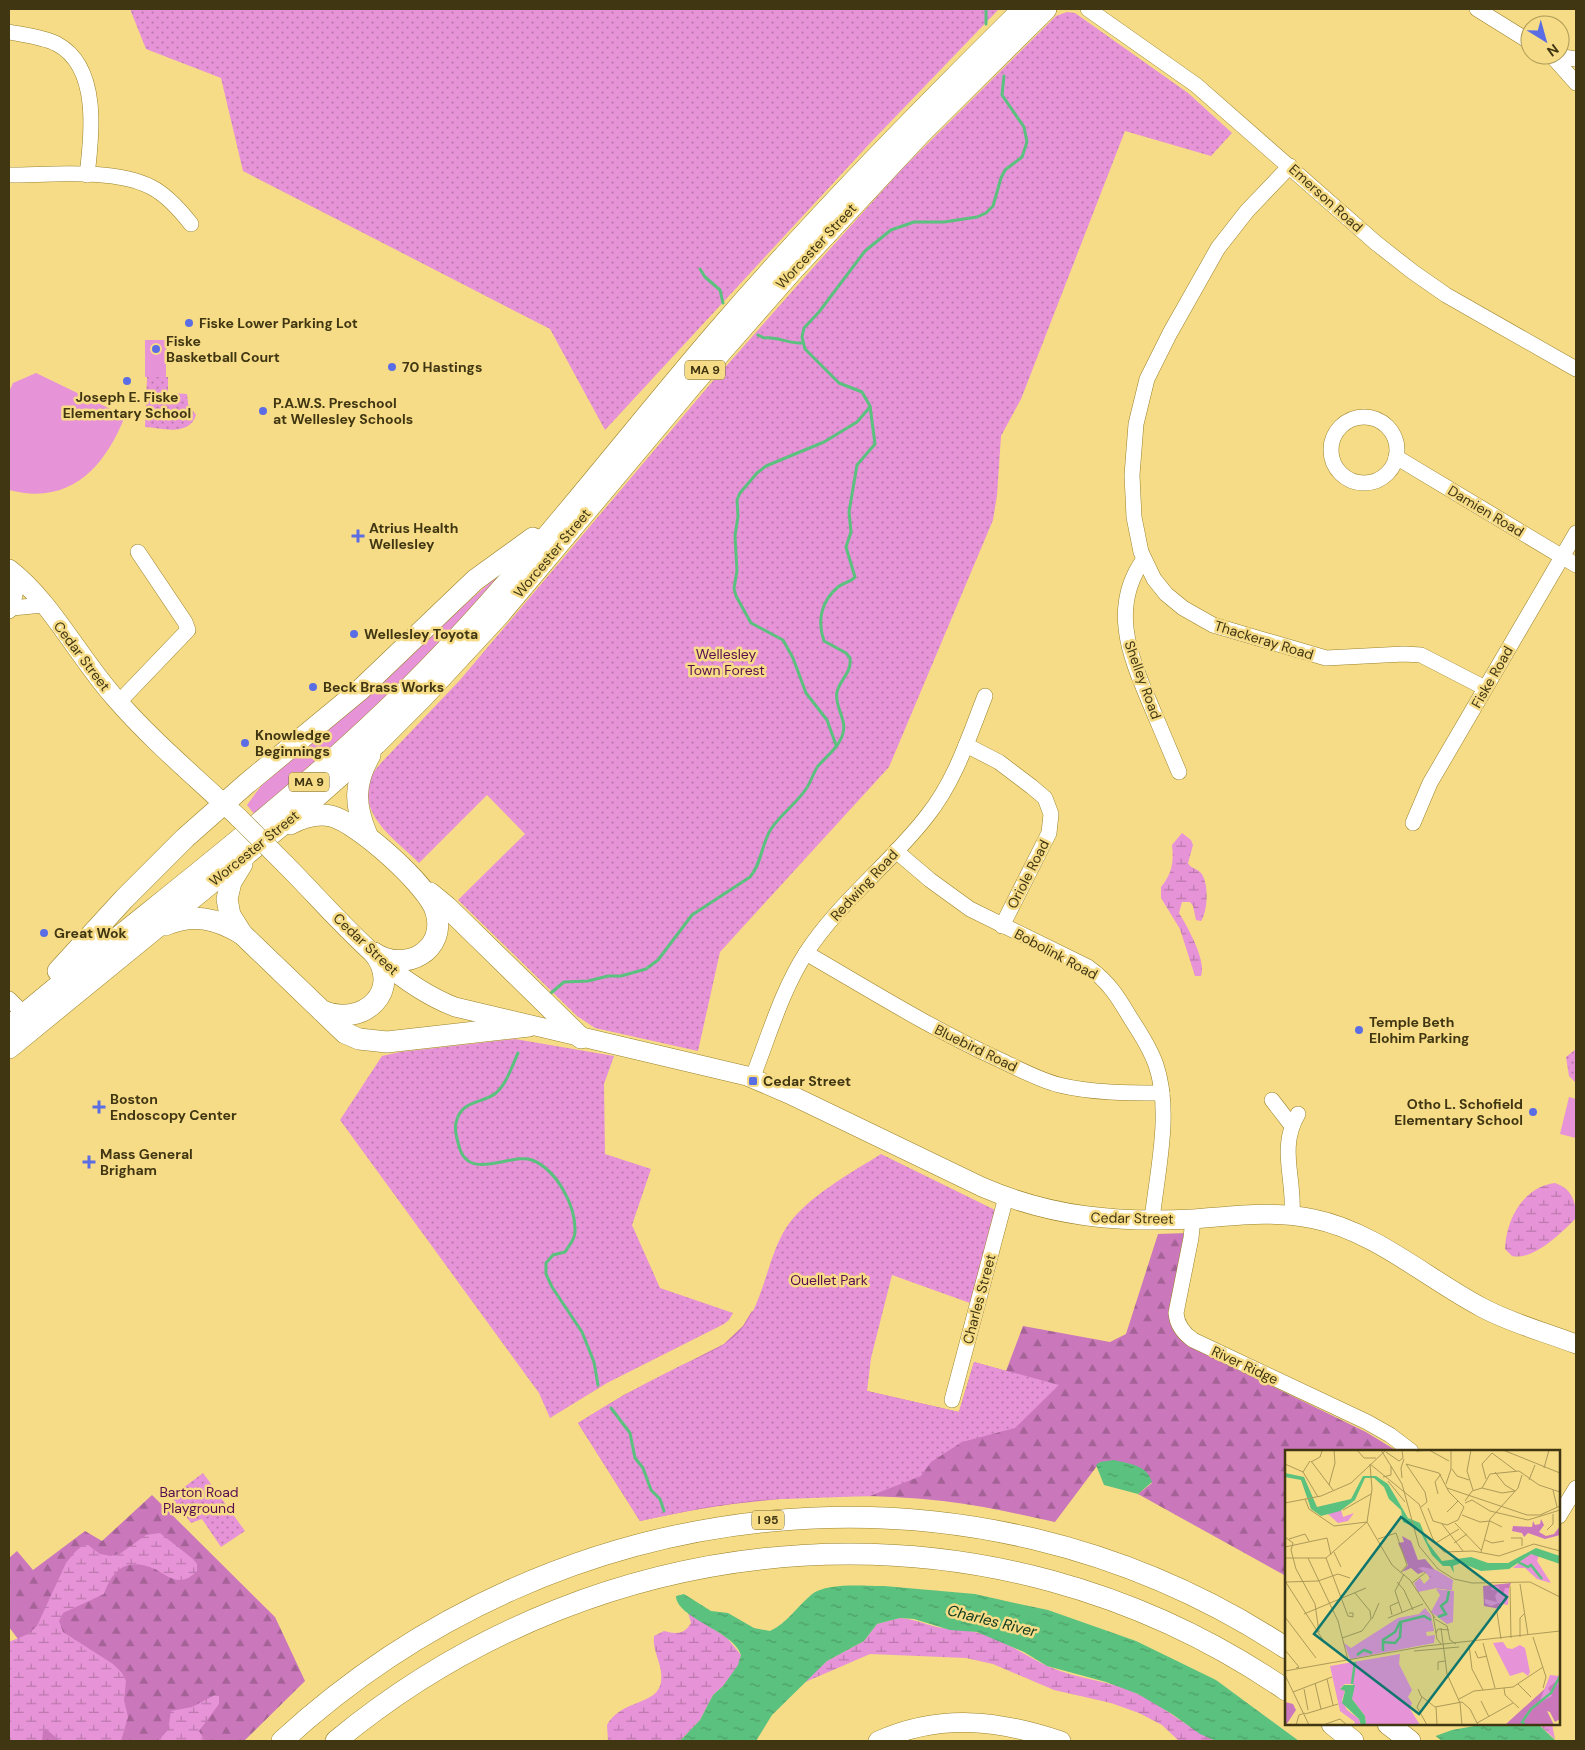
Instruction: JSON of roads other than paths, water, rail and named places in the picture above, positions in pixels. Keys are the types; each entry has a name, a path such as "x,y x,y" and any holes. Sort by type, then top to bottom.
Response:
{"highway":[{"name":"Worcester Street","path":"16,1020 287,800 358,738 445,651 758,285 911,120 1023,9"},
{"name":"Worcester Street","path":"9,1048 251,851 376,744 448,671 499,615 693,384 792,271 914,141 1046,9"},
{"path":"16,1020 42,987 178,844 366,684 475,580 562,516"},
{"path":"367,835 358,808 356,787 361,770 376,744"},
{"path":"270,835 303,818 319,815 338,818 367,835 423,889 447,907 581,1038"},
{"path":"251,851 231,882 227,899 230,915 242,934 322,1011 352,1037 377,1042 529,1026"},
{"path":"374,953 390,961 406,961 420,956 431,944 438,928 437,914 433,903 423,889"},
{"path":"150,932 175,921 192,917 216,921 242,934"},
{"path":"322,1011 347,1017 358,1014 372,1006 380,994 383,980 381,965 374,953"},
{"name":"I 95","path":"282,1741 340,1692 396,1652 447,1621 509,1590 558,1569 637,1544 696,1530 777,1520 839,1517 899,1520 959,1526 1041,1542 1098,1558 1156,1580 1230,1615 1285,1647"},
{"path":"336,1741 393,1697 448,1661 502,1633 556,1609 612,1589 670,1574 735,1562 808,1555 857,1554 927,1558 986,1567 1063,1585 1120,1604 1175,1627 1228,1654 1285,1689"},
{"path":"1333,1725 1353,1741"},
{"path":"1389,1725 1407,1739"}],"main road":[{"name":"Cedar Street","path":"14,573 43,605 119,702 374,953 406,980 437,1000 468,1012 752,1078 1006,1197 1055,1212 1086,1217 1152,1220 1265,1214 1292,1215 1322,1220 1354,1232 1482,1308 1576,1344"},
{"path":"878,1741 922,1726 965,1721 1000,1724 1061,1741"}],"street":[{"name":"Emerson Road","path":"1088,9 1184,76 1290,166 1376,243 1440,291 1576,369"},
{"path":"1477,9 1520,36"},
{"path":"9,32 56,43 68,52 82,68 87,85 89,103 87,175"},
{"path":"1559,65 1576,83"},
{"name":"Thackeray Road","path":"1290,166 1247,211 1218,248 1170,332 1147,379 1136,424 1132,482 1136,529 1144,559 1158,584 1174,601 1195,616 1219,627 1326,658 1404,654 1421,655 1485,688"},
{"path":"9,175 87,175 124,179 150,186 171,202 191,224"},
{"path":"1369,417 1379,420 1391,431 1397,446 1396,457 1387,474 1369,483 1359,483 1349,480 1338,470 1331,457 1331,447 1334,436 1348,420 1369,417"},
{"name":"Damien Road","path":"1396,457 1576,566"},
{"name":"Fiske Road","path":"1414,823 1430,783 1576,533"},
{"path":"119,702 188,630 185,622 138,552"},
{"name":"Shelley Road","path":"1144,559 1130,589 1125,616 1126,636 1135,667 1179,772"},
{"path":"14,573 10,609 43,605"},
{"name":"Redwing Road","path":"752,1078 785,991 806,953 826,926 896,851 940,799 966,745 985,696"},
{"name":"Oriole Road","path":"966,745 999,762 1032,787 1045,798 1051,814 1049,833 1002,926"},
{"name":"Bobolink Road","path":"896,851 970,909 1088,967 1105,980 1148,1045 1157,1067 1162,1093 1164,1120 1152,1220"},
{"name":"Bluebird Road","path":"806,953 916,1018 1059,1085 1124,1093 1162,1093"},
{"path":"9,999 16,1020"},
{"path":"1272,1100 1295,1120 1287,1147 1293,1200 1292,1215"},
{"name":"Charles Street","path":"952,1400 1006,1197"},
{"name":"River Ridge","path":"1193,1219 1190,1244 1176,1312 1178,1323 1184,1333 1193,1340 1367,1422 1410,1450"},
{"path":"1560,1514 1576,1488"}],"water":[{"path":"1114,1460 1137,1466 1150,1476 1152,1482 1138,1494 1104,1485 1096,1465 1100,1462"},
{"name":"Charles River","path":"835,1586 884,1586 975,1594 1048,1610 1136,1641 1216,1680 1299,1741 1216,1741 1200,1734 1172,1714 1138,1694 1106,1682 1047,1666 1024,1652 977,1632 950,1630 914,1619 900,1618 877,1624 864,1641 827,1661 772,1715 756,1741 680,1741 700,1720 713,1695 723,1686 738,1665 741,1655 736,1646 728,1639 685,1611 679,1604 676,1596 684,1594 711,1611 728,1613 754,1628 770,1631 782,1624 817,1591"},
{"path":"1480,1725 1539,1725 1556,1741 1422,1741 1452,1730"}],"waterway":[{"path":"986,9 986,24"},
{"path":"551,993 564,982 588,981 608,976 621,976 646,969 658,960 692,915 750,877 757,866 771,829 802,794 818,766 833,751 841,738 844,728 837,702 837,692 848,672 850,658 846,653 824,641 821,619 824,605 832,593 855,577 846,547 851,532 849,512 857,465 875,444 870,406 862,392 839,383 805,349 802,337 804,328 819,312 865,251 891,230 914,222 944,222 977,217 986,213 993,206 1005,170 1022,157 1027,142 1024,127 1002,95 1004,76"},
{"path":"700,269 705,277 720,290 723,303"},
{"path":"758,335 764,338 802,343"},
{"path":"836,745 827,720 806,693 793,658 783,640 751,623 736,596 734,588 737,571 735,536 738,516 737,500 740,493 757,473 766,466 824,442 857,422 870,407"},
{"path":"518,1053 500,1089 491,1096 467,1106 459,1115 455,1129 459,1146 464,1157 471,1163 481,1165 523,1159 532,1160 549,1172 563,1190 572,1211 575,1235 565,1252 553,1255 546,1263 546,1274 552,1287 582,1332 594,1362 598,1385"},
{"path":"611,1408 630,1433 635,1458 643,1468 651,1490 660,1499 664,1511"}],"place":[{"name":"Fiske Lower Parking Lot","path":"189,323"},
{"name":"Fiske Basketball Court","path":"156,349"},
{"name":"70 Hastings","path":"392,367"},
{"name":"Joseph E. Fiske Elementary School","path":"127,381"},
{"name":"P.A.W.S. Preschool at Wellesley Schools","path":"263,411"},
{"name":"Atrius Health Wellesley","path":"358,536"},
{"name":"Wellesley Toyota","path":"354,634"},
{"name":"Beck Brass Works","path":"313,687"},
{"name":"Knowledge Beginnings","path":"245,743"},
{"name":"Great Wok","path":"44,933"},
{"name":"Temple Beth Elohim Parking","path":"1359,1030"},
{"name":"Cedar Street","path":"753,1081"},
{"name":"Boston Endoscopy Center","path":"99,1107"},
{"name":"Otho L. Schofield Elementary School","path":"1533,1112"},
{"name":"Mass General Brigham","path":"89,1162"}],"park label":[{"name":"Wellesley Town Forest","path":"726,662"},
{"name":"Ouellet Park","path":"829,1280"},
{"name":"Barton Road Playground","path":"199,1500"}]}
